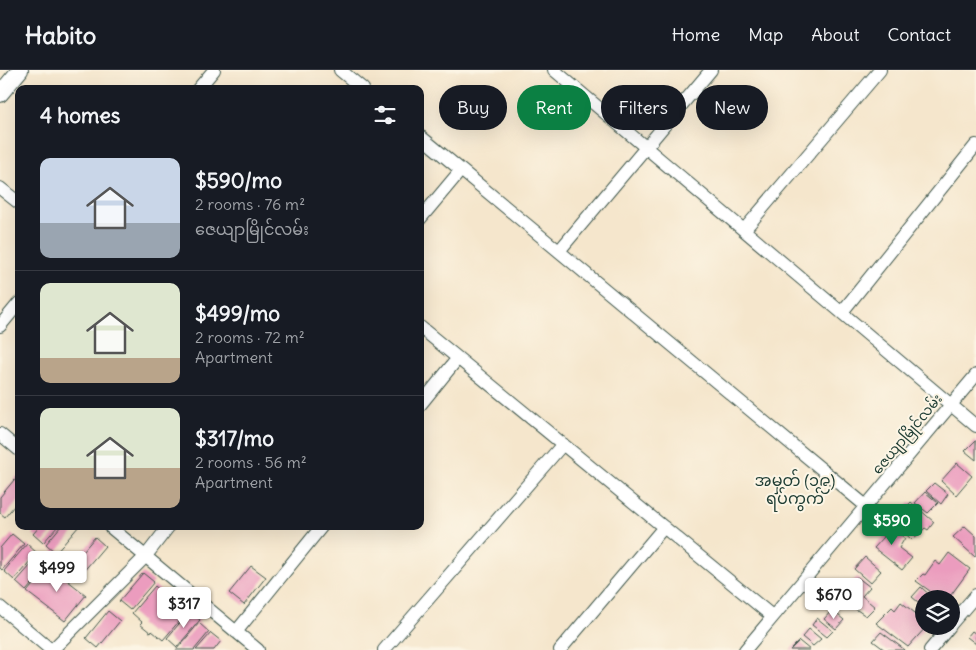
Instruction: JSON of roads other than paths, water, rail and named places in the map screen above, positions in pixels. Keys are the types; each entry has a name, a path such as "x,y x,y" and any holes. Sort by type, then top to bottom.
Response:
{"street":[{"path":"0,94 20,70"},
{"path":"201,85 214,70"},
{"path":"340,70 358,85"},
{"path":"554,70 976,426"},
{"path":"559,251 711,70"},
{"path":"744,230 880,70"},
{"path":"424,139 866,506"},
{"path":"842,312 976,146"},
{"path":"424,214 461,170"},
{"path":"0,188 15,201"},
{"path":"0,326 15,308"},
{"path":"424,330 772,616"},
{"path":"424,400 458,358"},
{"name":"ဇေယျာမြိုင်လမ်း","path":"745,650 976,375"},
{"path":"0,434 15,447"},
{"path":"384,650 563,444"},
{"path":"560,650 664,527"},
{"path":"114,530 258,650"},
{"path":"0,607 51,650 144,557 166,530"},
{"path":"236,632 319,530"},
{"path":"960,613 976,594"},
{"path":"930,650 942,635"}],"district":[{"name":"အမှတ် (၁၉) ရပ်ကွက်","path":"795,489"}]}
